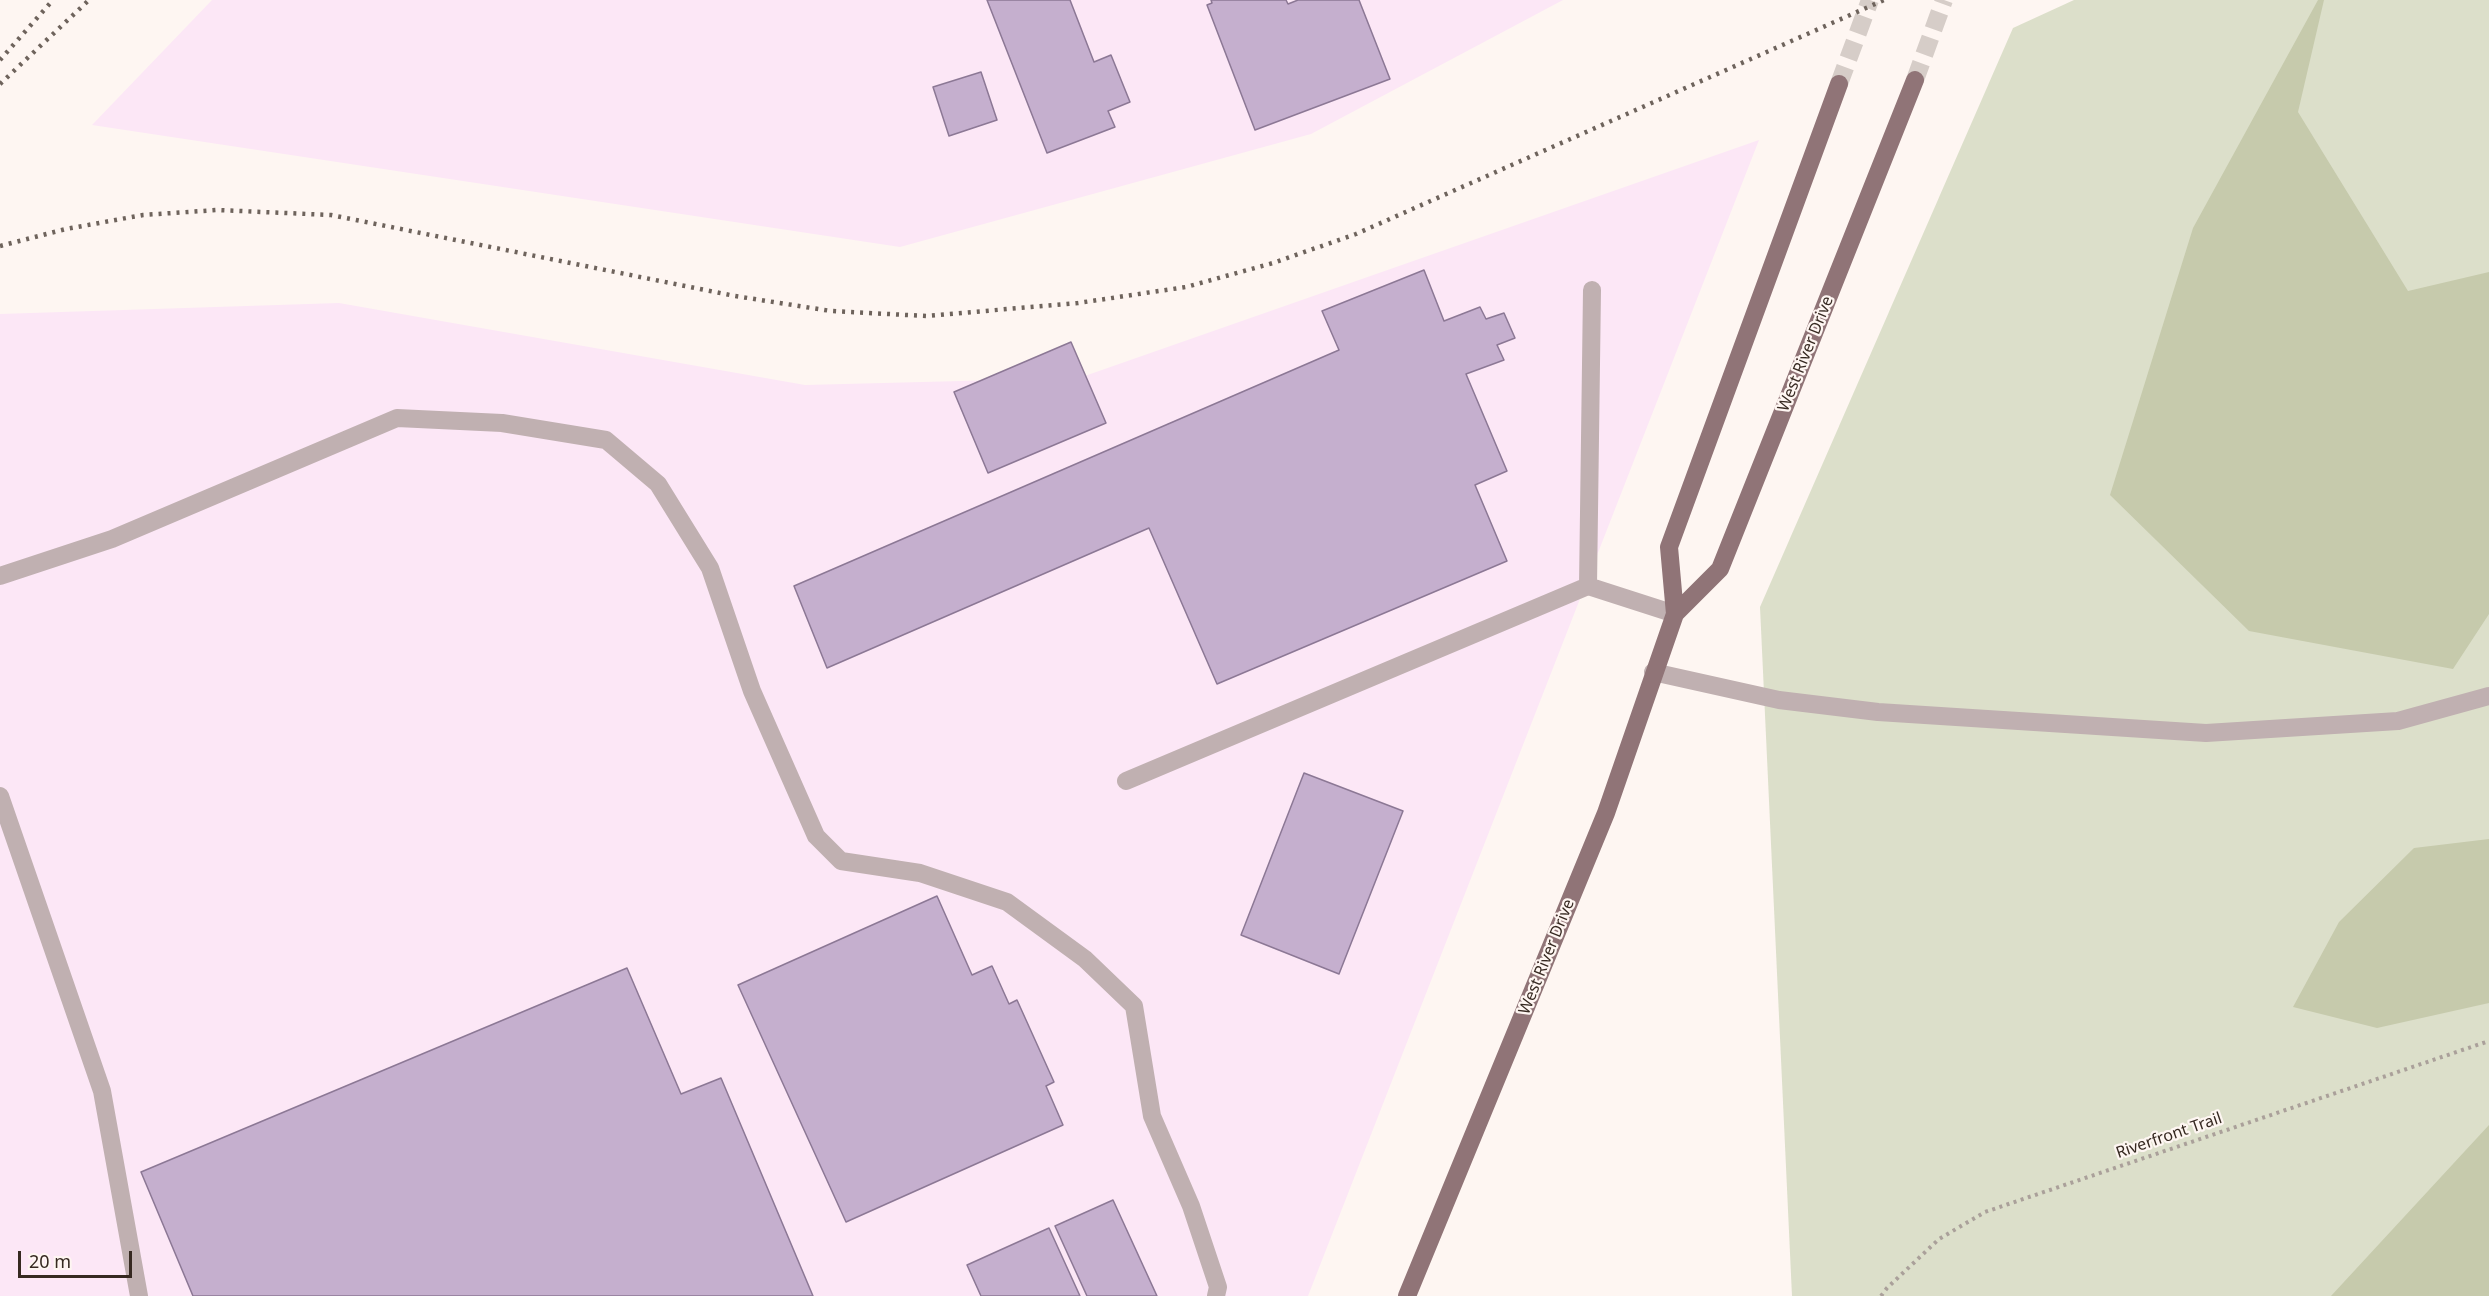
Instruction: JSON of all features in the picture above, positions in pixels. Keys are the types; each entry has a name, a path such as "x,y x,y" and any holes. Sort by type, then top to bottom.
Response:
{"main road":[{"name":"West River Drive","path":"1407,1296 1606,813 1675,614 1720,569 1914,80"},
{"name":"West River Drive","path":"1675,614 1669,547 1839,84"}],"lane":[{"path":"1588,586 1592,290"},
{"path":"0,576 112,539 397,418 502,423 606,440 658,484 710,567 752,691 816,836 841,861 920,873 1007,902 1085,959 1134,1006 1152,1116 1191,1206 1218,1287 1216,1296"},
{"path":"1126,781 1588,586 1675,614"},
{"path":"1653,672 1779,700 1878,712 2206,733 2398,721 2489,696"},
{"path":"0,796 102,1091 139,1296"}],"path":[{"name":"Riverfront Trail","path":"1881,1296 1939,1239 1985,1212 2489,1041"}],"shaded area":[{"path":"212,0 1563,0 1311,134 900,247 92,125"},
{"path":"1759,140 1308,1296 0,1296 0,314 339,303 805,385 1079,378"}],"green space":[{"path":"2074,0 2489,0 2489,1296 1792,1296 1760,607 2013,28"},
{"path":"2318,0 2324,0 2298,112 2408,291 2489,272 2489,614 2453,669 2249,631 2110,495 2193,228"},
{"path":"2489,839 2489,1003 2377,1028 2293,1007 2339,922 2414,848"},
{"path":"2489,1125 2489,1296 2331,1296"}],"building":[{"path":"987,0 1070,0 1094,62 1111,55 1130,102 1108,111 1115,127 1047,153"},
{"path":"1211,0 1286,0 1288,4 1298,0 1359,0 1390,79 1255,130 1207,5 1212,3"},
{"path":"981,72 997,120 949,136 933,87"},
{"path":"1424,270 1444,321 1480,307 1486,319 1504,313 1515,338 1497,345 1504,360 1466,374 1507,471 1475,485 1507,561 1217,684 1149,528 827,668 794,586 1339,350 1322,311"},
{"path":"1071,342 1106,423 988,473 954,392"},
{"path":"1304,773 1403,811 1339,974 1241,935"},
{"path":"937,896 972,975 992,966 1009,1004 1017,1000 1054,1082 1046,1086 1063,1125 846,1222 738,985"},
{"path":"627,968 681,1094 721,1078 813,1296 193,1296 141,1172"},
{"path":"1113,1200 1157,1296 1087,1296 1055,1226"},
{"path":"1049,1228 1080,1296 981,1296 967,1265"}],"tunnel":[{"path":"1839,84 1870,0"},
{"path":"1915,80 1944,0"}],"railway":[{"path":"0,60 53,0"},
{"path":"0,84 89,0"},
{"path":"0,246 66,229 143,215 217,210 331,215 735,296 831,311 926,316 1078,303 1186,287 1273,263 1356,234 1884,0"}]}
